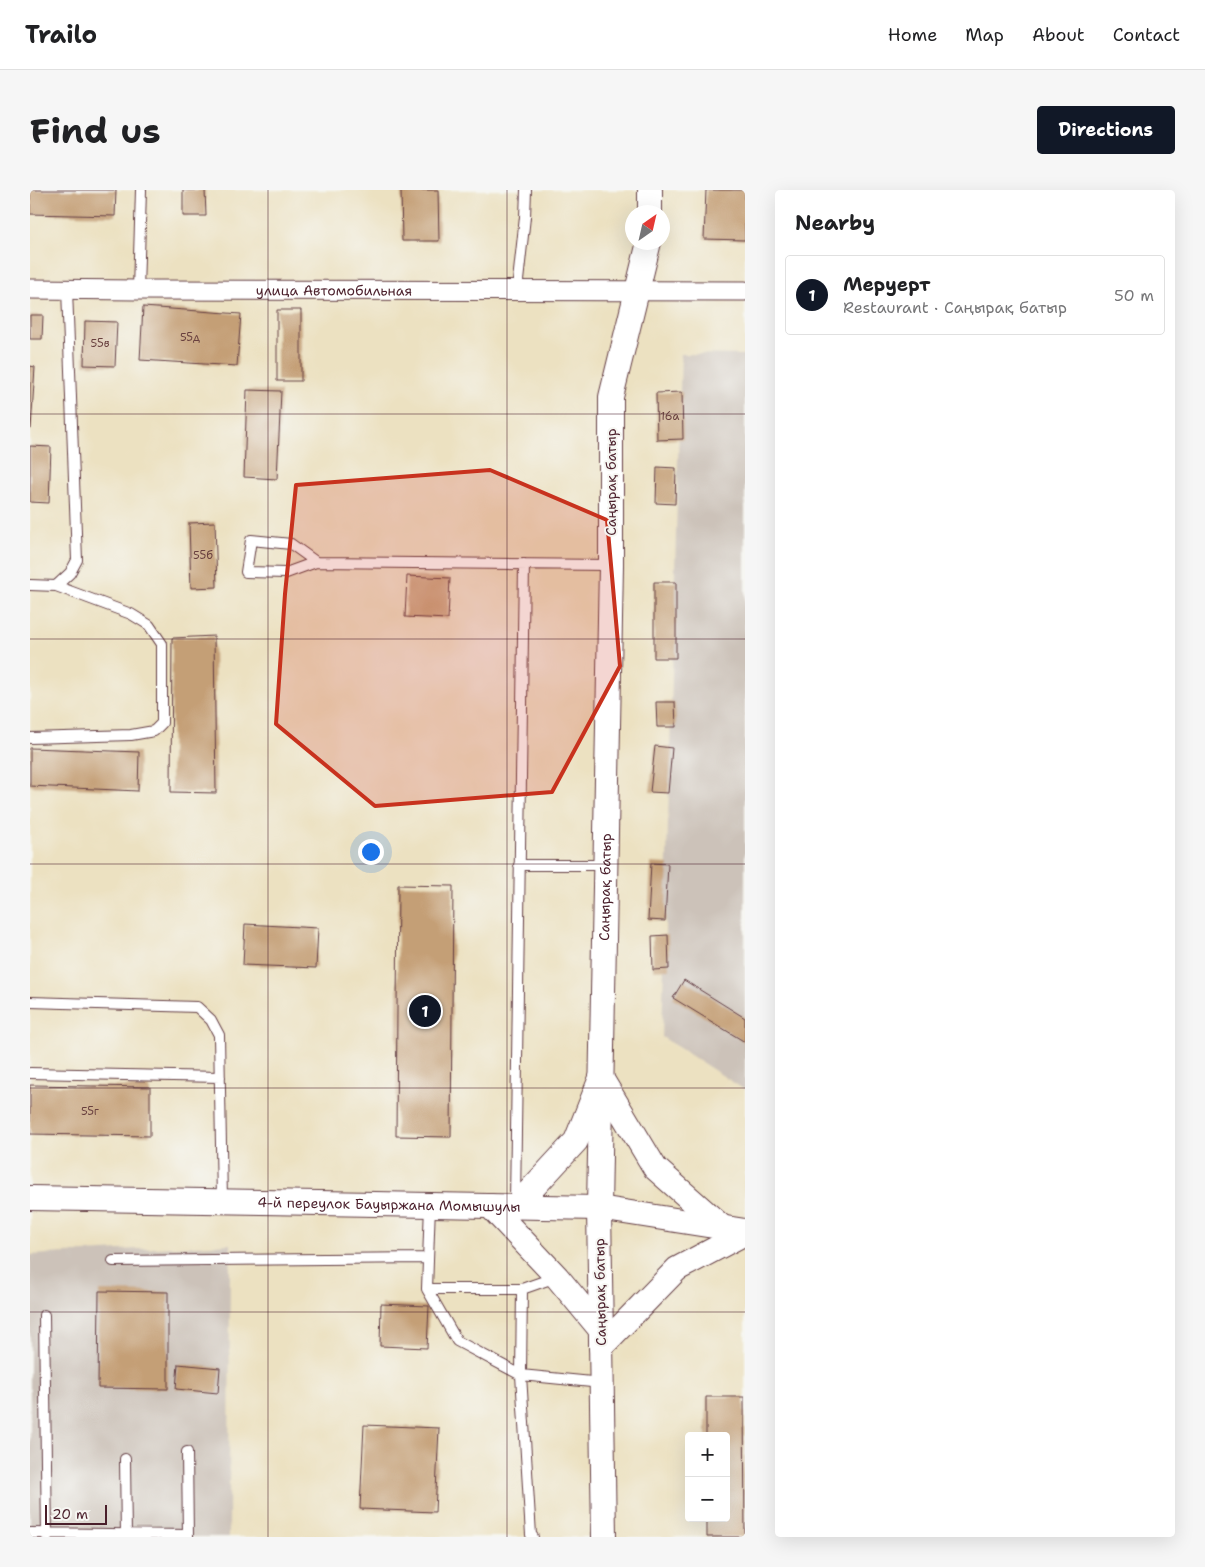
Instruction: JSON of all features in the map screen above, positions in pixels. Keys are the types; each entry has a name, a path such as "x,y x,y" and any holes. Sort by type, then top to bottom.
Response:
{"street":[{"path":"650,190 650,205"},
{"name":"Саңырақ батыр","path":"604,1537 599,1208 611,565 611,397 647,250"},
{"name":"улица Автомобильная","path":"30,289 745,291"},
{"path":"515,1207 576,1141 602,1078"},
{"path":"490,1206 557,1277 601,1338 677,1269 738,1230 655,1168 602,1078"},
{"name":"4-й переулок Бауыржана Момышулы","path":"30,1198 599,1208 738,1230"}],"lane":[{"path":"138,290 141,190"},
{"path":"517,290 526,217 526,190"},
{"path":"56,586 70,573 76,560 67,289"},
{"path":"316,562 291,544 251,540 246,572 286,573 316,562 611,565"},
{"path":"515,1207 524,564"},
{"path":"30,585 56,586 131,614 149,624 162,644 162,723 154,731 131,735 30,738"},
{"path":"520,866 606,865"},
{"path":"30,1002 197,1007 211,1020 219,1035 222,1201"},
{"path":"30,1073 220,1077"},
{"path":"430,1205 427,1289 457,1341 521,1375 602,1382"},
{"path":"113,1261 428,1258"},
{"path":"427,1289 522,1290 557,1277"},
{"path":"522,1290 521,1375 531,1535 533,1537"},
{"path":"44,1315 47,1535"},
{"path":"30,1533 47,1535 188,1536 188,1452"},
{"path":"125,1459 126,1535"}],"highlighted area":[{"path":"490,470 607,520 620,666 552,792 375,806 276,724 285,594 296,485"}],"shaded area":[{"path":"681,354 745,355 745,1090 662,1037"},
{"path":"230,1244 229,1537 30,1537 30,1255"}],"building":[{"path":"30,190 116,190 115,216 30,214"},
{"path":"183,190 205,190 206,216 183,216"},
{"path":"401,190 438,190 439,241 402,241"},
{"path":"706,190 745,190 745,240 704,239"},
{"path":"143,307 241,314 237,366 140,360"},
{"path":"277,310 301,310 301,381 277,381"},
{"path":"30,315 43,315 42,339 30,339"},
{"path":"85,321 117,322 115,366 84,365"},
{"path":"30,366 35,367 31,429 30,429"},
{"path":"247,390 281,391 277,479 244,477"},
{"path":"682,392 683,439 657,440 656,393"},
{"path":"30,446 51,447 49,503 30,502"},
{"path":"657,467 676,468 675,504 656,503"},
{"path":"215,522 217,587 191,588 189,523"},
{"path":"407,576 450,578 448,619 405,617"},
{"path":"654,582 676,582 676,658 654,658"},
{"path":"214,636 216,793 171,792 172,638"},
{"path":"656,702 675,702 676,727 657,727"},
{"path":"655,746 672,748 668,793 650,792"},
{"path":"30,748 139,752 138,791 30,786"},
{"path":"651,863 668,864 665,921 648,920"},
{"path":"398,885 453,886 451,1137 396,1136"},
{"path":"245,924 318,928 316,968 243,965"},
{"path":"668,935 669,969 653,970 652,936"},
{"path":"684,980 745,1018 745,1042 673,998"},
{"path":"30,1085 150,1087 150,1136 30,1134"},
{"path":"99,1291 168,1292 168,1389 98,1388"},
{"path":"381,1304 429,1306 427,1348 380,1346"},
{"path":"178,1364 220,1368 218,1393 176,1389"},
{"path":"706,1397 744,1397 745,1537 707,1537 707,1522 730,1522 730,1432 706,1432"},
{"path":"364,1425 439,1428 435,1512 360,1509"}],"place":[{"name":"Меруерт","path":"425,1011"}]}
